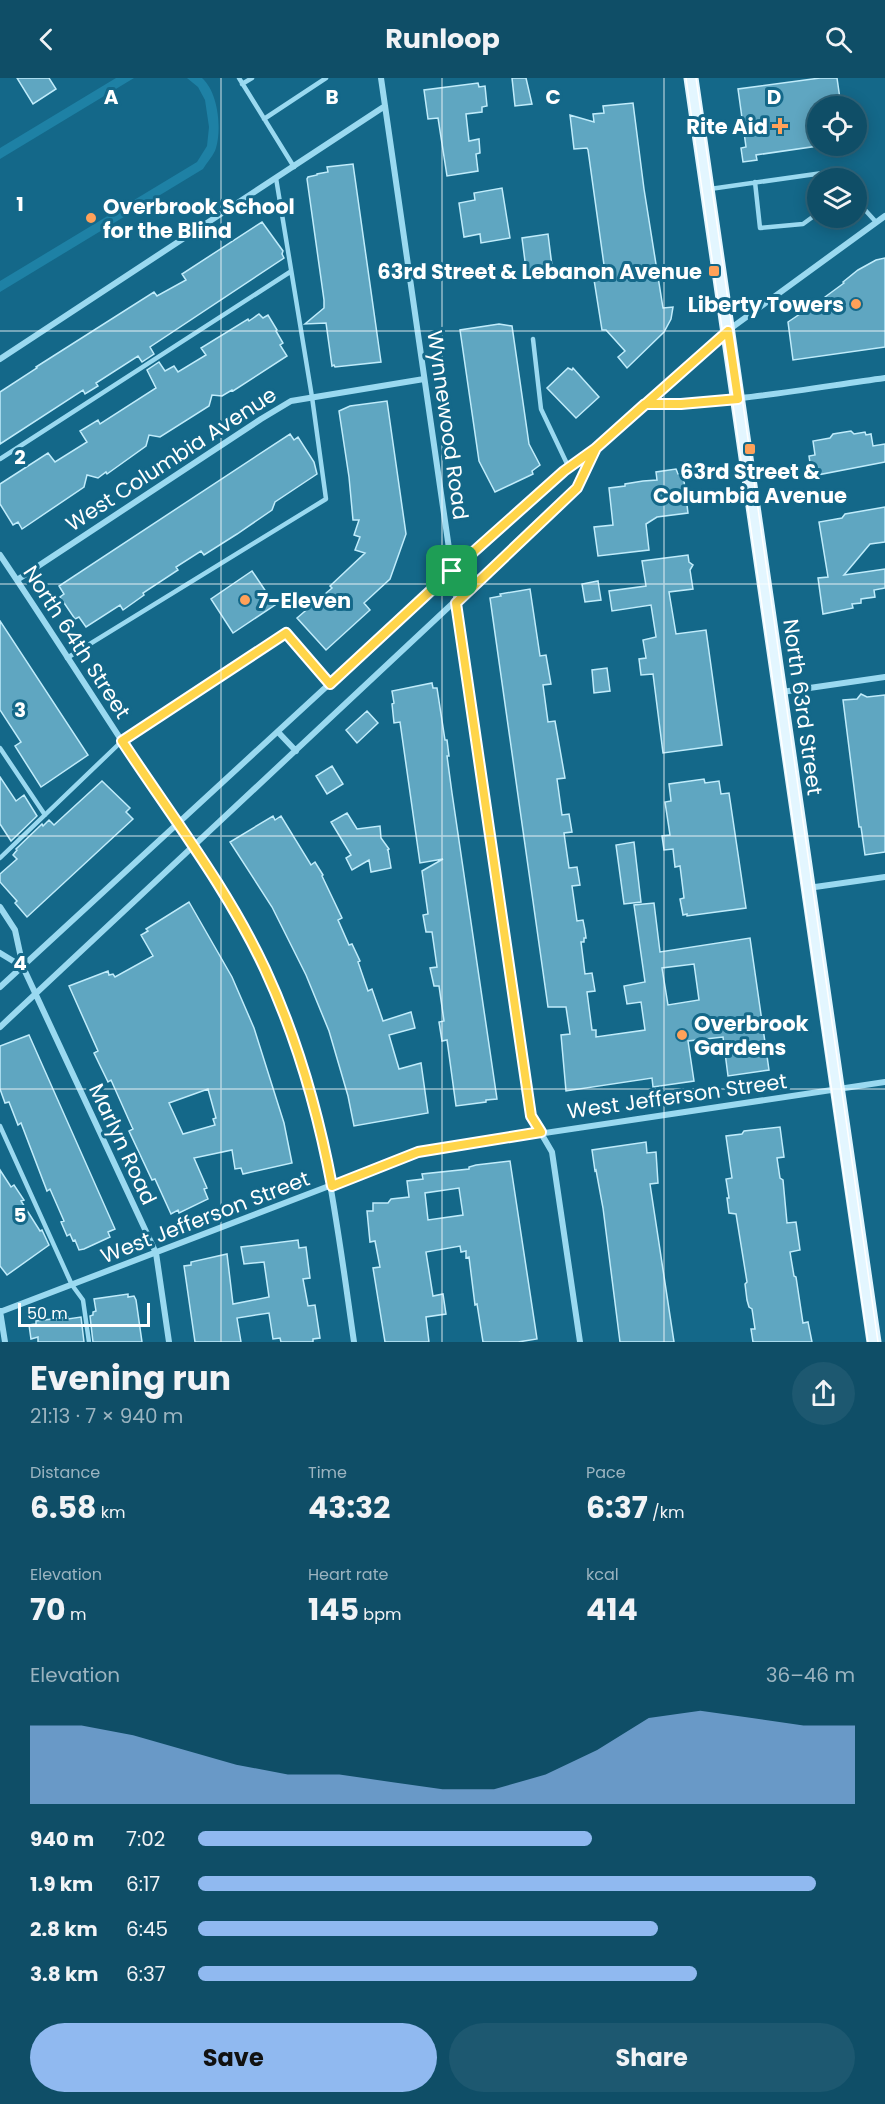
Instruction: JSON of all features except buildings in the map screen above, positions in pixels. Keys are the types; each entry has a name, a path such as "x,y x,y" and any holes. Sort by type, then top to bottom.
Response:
{"main road":[{"name":"North 63rd Street","path":"691,78 874,1342"}],"street":[{"name":"Wynnewood Road","path":"381,78 531,1116 552,1152 580,1342"},
{"path":"0,359 385,106"},
{"path":"0,987 452,571 568,468 596,448 728,331 885,214"},
{"path":"645,404 681,404 738,399 885,378"},
{"name":"West Columbia Avenue","path":"16,580 291,401 424,379"},
{"path":"0,1027 577,488 596,448"},
{"name":"North 64th Street","path":"0,555 193,847 249,938 286,1019 310,1090 323,1142 332,1186 354,1342"},
{"path":"780,692 885,677"},
{"path":"278,732 296,751"},
{"path":"808,888 885,877"},
{"name":"Marlyn Road","path":"0,907 15,930 23,967 156,1253 169,1342"},
{"path":"0,953 23,967"},
{"name":"West Jefferson Street","path":"0,1312 418,1152 885,1082"},
{"path":"0,1312 5,1342"}],"lane":[{"path":"238,78 294,166"},
{"path":"242,84 252,78"},
{"path":"264,119 326,78"},
{"path":"707,189 807,175"},
{"path":"68,658 326,499 312,397 276,178"},
{"path":"755,182 760,228 803,224 807,221"},
{"path":"867,212 876,222"},
{"path":"0,459 290,272"},
{"path":"533,339 541,409 568,468"},
{"path":"0,858 122,741 286,633 330,684"},
{"path":"0,748 45,815"},
{"path":"0,1126 72,1285 83,1300 89,1342"}],"shaded area":[{"path":"116,78 134,78 0,159 0,148"},
{"path":"187,78 202,78 212,92 217,111 218,140 214,153 203,169 0,292 0,281 197,162 207,146 209,127 205,100 198,87"}],"tram line":[{"path":"686,78 868,1342"},
{"path":"696,78 878,1342"}],"place":[{"name":"Rite Aid","path":"780,126"},
{"name":"Overbrook School for the Blind","path":"91,218"},
{"name":"63rd Street & Lebanon Avenue","path":"714,271"},
{"name":"Liberty Towers","path":"856,304"},
{"name":"63rd Street & Columbia Avenue","path":"750,449"},
{"name":"7-Eleven","path":"245,600"},
{"name":"Overbrook Gardens","path":"682,1035"}],"route":[{"path":"452,571 330,684 286,633 122,741 231,906 265,969 286,1019 310,1090 332,1186 418,1152 541,1132 531,1116 456,603 577,488 596,448 645,404 681,404 738,399 728,331 723,334 645,404 596,448 564,471 452,571"}]}
